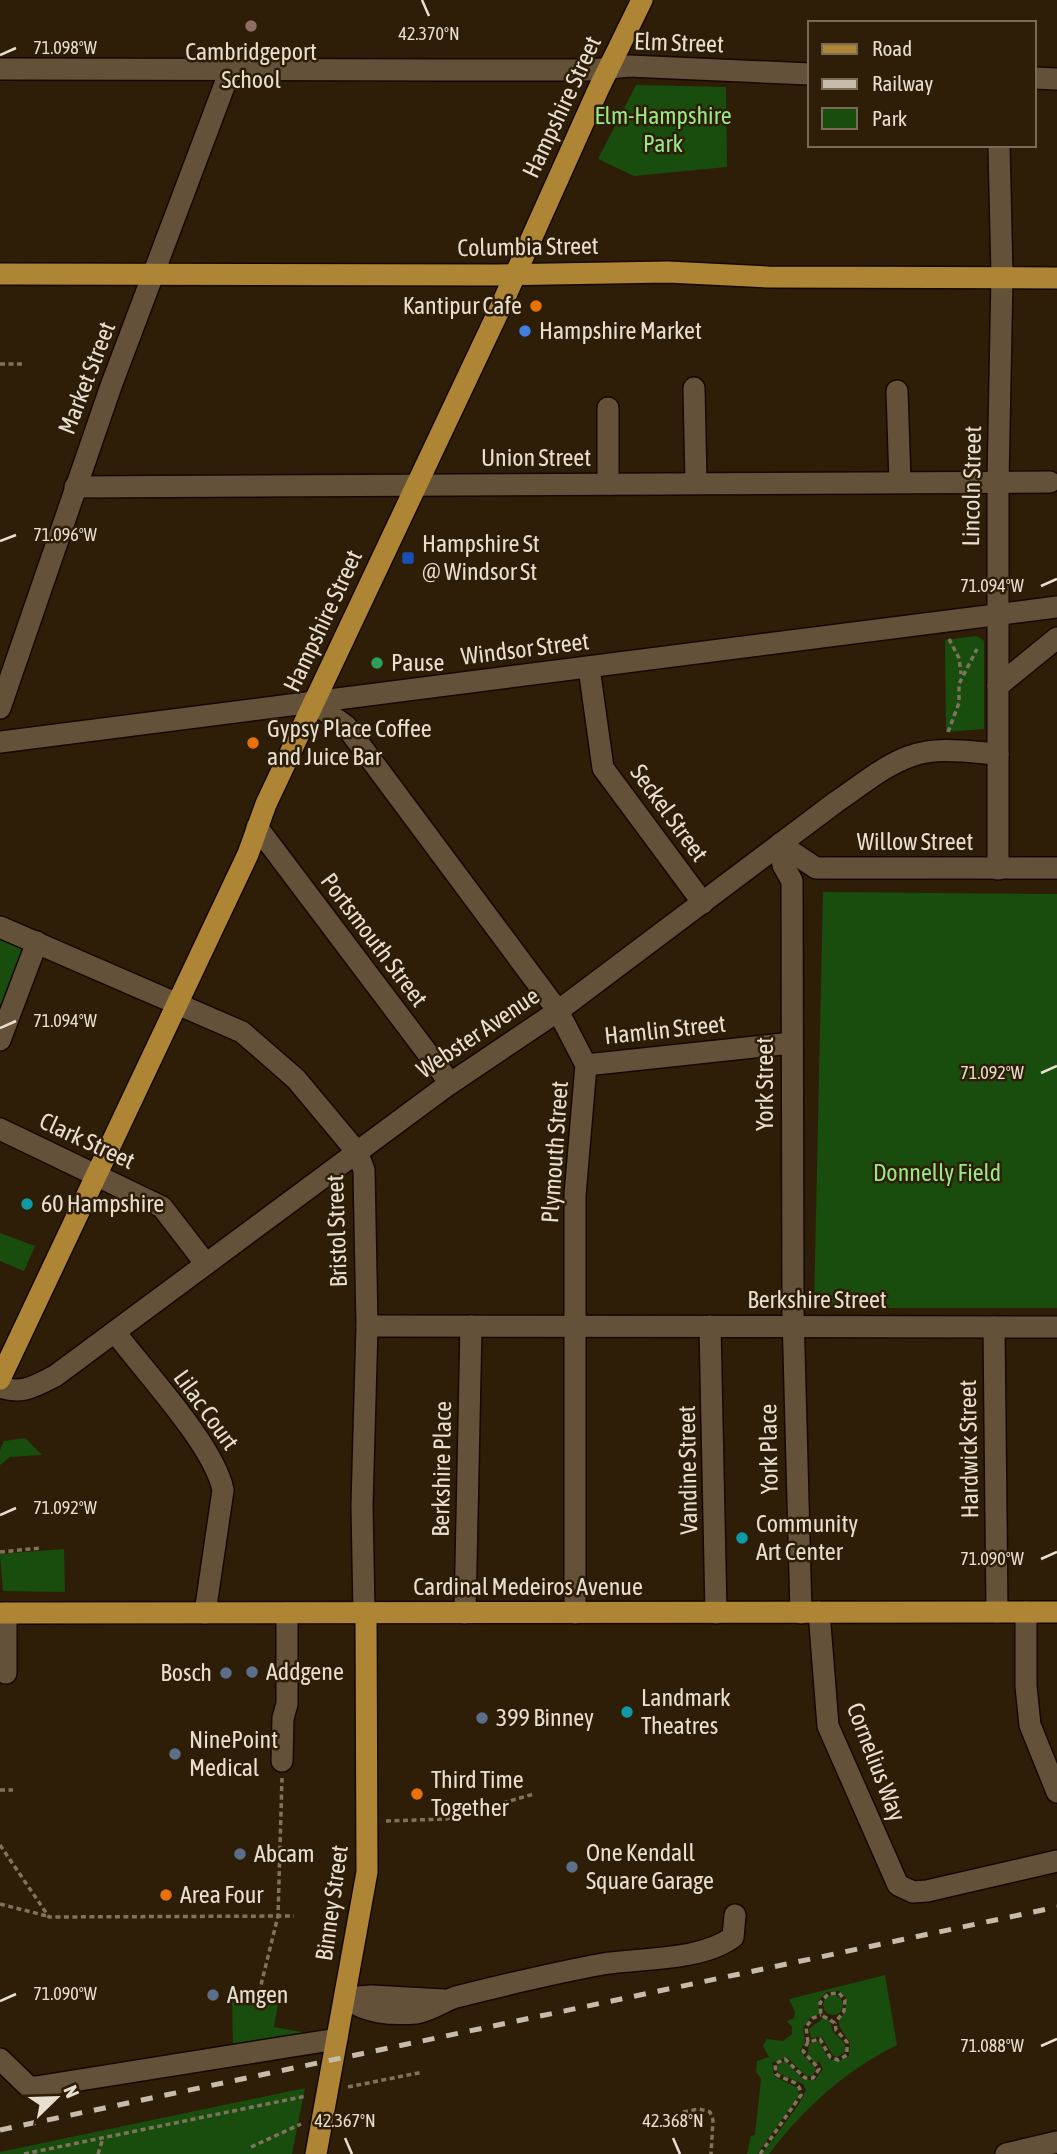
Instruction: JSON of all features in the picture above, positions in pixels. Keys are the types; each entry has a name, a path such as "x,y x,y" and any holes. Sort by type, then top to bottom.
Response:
{"main road":[{"name":"Hampshire Street","path":"0,1379 248,854 257,827 314,703 642,0"},
{"name":"Columbia Street","path":"0,274 1057,278"},
{"name":"Cardinal Medeiros Avenue","path":"3,1613 1057,1612"},
{"name":"Binney Street","path":"316,2154 367,1872 365,1613"}],"street":[{"name":"Market Street","path":"0,708 75,487 231,68"},
{"name":"Elm Street","path":"0,69 608,68 808,74"},
{"path":"1036,78 1057,79"},
{"name":"Lincoln Street","path":"998,869 998,482 1002,276 999,147"},
{"path":"694,388 696,483"},
{"path":"897,391 900,482"},
{"path":"608,408 608,484"},
{"name":"Union Street","path":"75,487 1050,482"},
{"name":"Windsor Street","path":"0,742 1057,607"},
{"path":"998,686 1057,638"},
{"name":"Seckel Street","path":"589,668 603,768 703,904"},
{"name":"Plymouth Street","path":"314,703 346,726 558,1011 586,1065 575,1195 575,1613"},
{"name":"Webster Avenue","path":"0,1387 14,1392 28,1390 55,1376 450,1083 558,1011 836,802 912,755 949,751 998,754"},
{"name":"Portsmouth Street","path":"257,827 450,1083"},
{"name":"Willow Street","path":"780,844 816,868 1057,868"},
{"name":"York Street","path":"780,844 783,864 792,881 793,1326"},
{"name":"Bristol Street","path":"0,927 242,1032 296,1079 357,1152 364,1170 367,1326 362,1505 365,1613"},
{"path":"0,1040 37,942"},
{"name":"Hamlin Street","path":"586,1065 792,1043"},
{"name":"Clark Street","path":"0,1129 162,1207 206,1264"},
{"path":"367,1326 576,1327"},
{"name":"Berkshire Place","path":"465,1613 471,1326"},
{"name":"Vandine Street","path":"710,1326 716,1613"},
{"name":"York Place","path":"793,1326 810,1613"},
{"name":"Berkshire Street","path":"576,1327 1057,1327"},
{"name":"Hardwick Street","path":"994,1327 997,1612"},
{"name":"Lilac Court","path":"115,1332 197,1439 220,1475 223,1490 205,1613"},
{"path":"1026,1612 1026,1686 1030,1725 1057,1793"},
{"path":"3,1613 6,1673"},
{"path":"282,1762 283,1718 287,1704 287,1613"},
{"name":"Cornelius Way","path":"810,1613 820,1645 828,1726 898,1885 914,1892 927,1891 1057,1861"},
{"path":"345,1998 371,1996 444,2000 560,1973 716,1947 733,1937 735,1915"},
{"path":"0,2059 29,2087 36,2087 337,2039"},
{"path":"1006,2154 1057,2142"}],"path":[{"path":"0,364 22,364"},
{"path":"949,637 959,658 961,677 959,703 947,732 949,751"},
{"path":"961,677 979,643"},
{"path":"0,1552 41,1548"},
{"path":"257,2001 278,1916 282,1762"},
{"path":"0,1790 13,1790"},
{"path":"383,1821 446,1819 534,1794"},
{"path":"0,1845 49,1917"},
{"path":"0,1904 49,1917 294,1916"},
{"path":"808,2042 820,2039 830,2057 838,2060 847,2055 847,2042 836,2030 835,2023 844,2011 845,2000 839,1993 828,1994 820,2003 821,2015"},
{"path":"821,2015 835,2023"},
{"path":"760,2154 801,2095 800,2088 794,2081 776,2074 775,2064 785,2059 804,2078 813,2078 819,2069 803,2051 808,2042 806,2027 813,2018 821,2015"},
{"path":"346,2088 423,2072"},
{"path":"24,2154 308,2095"},
{"path":"683,2112 699,2109 710,2112 713,2120 711,2154"},
{"path":"251,2147 303,2123"},
{"path":"98,2154 103,2138"}],"green space":[{"name":"Elm-Hampshire Park","path":"636,85 726,87 727,167 634,176 598,159"},
{"path":"977,636 984,641 984,729 946,732 945,640"},
{"name":"Donnelly Field","path":"823,892 1057,894 1057,1308 814,1308"},
{"path":"0,940 32,953 0,1028"},
{"path":"0,1233 35,1246 24,1271 0,1261"},
{"path":"25,1438 42,1455 10,1457 0,1465 0,1450 4,1441"},
{"path":"64,1549 65,1592 3,1591 0,1554"},
{"path":"885,1975 897,2045 843,2079 811,2106 769,2154 762,2154 799,2104 806,2090 803,2084 778,2073 777,2066 785,2061 804,2080 815,2080 823,2069 819,2061 816,2064 807,2056 809,2044 819,2041 829,2059 839,2061 849,2056 850,2042 839,2024 847,1999 839,1991 826,1992 818,2002 820,2014 811,2017 803,2028 805,2042 800,2051 816,2069 812,2076 806,2076 787,2057 772,2063 774,2076 798,2088 799,2096 757,2154 747,2154 751,2136 755,2135 761,2079 756,2071 757,2061 769,2057 763,2046 767,2039 783,2041 792,2034 792,2027 787,2021 794,2018 795,2012 789,1999"},
{"path":"833,1995 840,1998 843,2005 840,2012 833,2015 826,2012 823,2005 826,1998"},
{"path":"270,1997 279,1998 274,2027 314,2034 233,2044 232,2001 262,2001"},
{"path":"823,2018 830,2020 832,2030 845,2044 845,2052 838,2057 833,2056 822,2037 811,2038 809,2029"},
{"path":"305,2088 292,2154 0,2154 0,2152"}],"railway":[{"path":"0,2130 1057,1907"}],"place":[{"name":"Cambridgeport School","path":"251,26"},
{"name":"Kantipur Cafe","path":"536,306"},
{"name":"Hampshire Market","path":"525,331"},
{"name":"Hampshire St @ Windsor St","path":"408,558"},
{"name":"Pause","path":"377,663"},
{"name":"Gypsy Place Coffee and Juice Bar","path":"253,743"},
{"name":"60 Hampshire","path":"27,1204"},
{"name":"Community Art Center","path":"742,1538"},
{"name":"Addgene","path":"252,1672"},
{"name":"Bosch","path":"226,1673"},
{"name":"Landmark Theatres","path":"627,1712"},
{"name":"399 Binney","path":"482,1718"},
{"name":"NinePoint Medical","path":"175,1754"},
{"name":"Third Time Together","path":"417,1794"},
{"name":"Abcam","path":"240,1854"},
{"name":"One Kendall Square Garage","path":"572,1867"},
{"name":"Area Four","path":"166,1895"},
{"name":"Amgen","path":"213,1995"}]}
